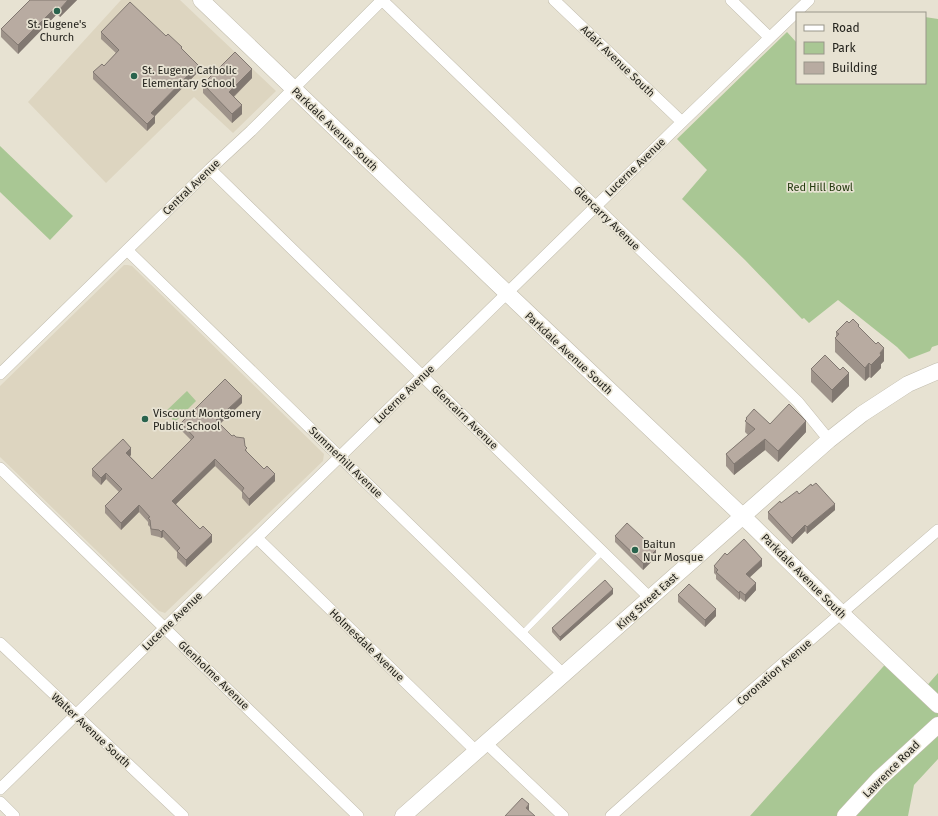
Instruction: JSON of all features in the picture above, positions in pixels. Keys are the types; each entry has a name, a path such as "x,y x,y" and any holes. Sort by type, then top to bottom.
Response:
{"main road":[{"name":"Parkdale Avenue South","path":"201,0 742,516 932,700"},
{"name":"King Street East","path":"403,816 829,440 862,414 908,384 938,371"},
{"name":"Lawrence Road","path":"845,816 879,779 938,724"}],"street":[{"name":"Central Avenue","path":"0,374 210,169 251,131 382,0"},
{"name":"Glencarry Avenue","path":"382,0 792,396 829,440"},
{"name":"Adair Avenue South","path":"554,0 682,122"},
{"path":"731,0 769,37"},
{"name":"Lucerne Avenue","path":"0,789 769,37 809,0"},
{"name":"Glencairn Avenue","path":"210,169 650,598"},
{"name":"Summerhill Avenue","path":"127,250 564,675"},
{"name":"Glenholme Avenue","path":"0,468 358,816"},
{"name":"Coronation Avenue","path":"611,816 751,691 938,530"},
{"name":"Holmesdale Avenue","path":"257,538 481,747 563,816"},
{"name":"Walter Avenue South","path":"0,643 183,816"},
{"path":"0,802 14,816"}],"lane":[{"path":"522,634 603,551"}],"shaded area":[{"name":"St. Eugene Catholic Elementary School","path":"121,0 180,0 276,91 233,133 194,97 106,183 28,102"},
{"name":"Viscount Montgomery Public School","path":"124,265 132,266 324,454 323,461 165,613 159,611 0,457 0,386"}],"green space":[{"name":"Red Hill Bowl","path":"926,17 938,19 938,345 932,347 930,351 909,359 897,347 838,300 809,323 804,318 802,319 745,260 682,199 707,170 677,139 787,32 796,42 796,84 926,84"},
{"path":"0,146 73,216 50,240 0,192"},
{"path":"187,391 196,401 175,422 165,412"},
{"path":"890,659 923,690 938,673 938,759 914,785 908,816 750,816"}],"building":[{"path":"30,0 68,0 60,9 57,6 18,45 1,29"},
{"path":"130,2 166,36 168,34 198,65 151,113 155,116 147,124 93,72 102,64 104,66 119,50 101,32"},
{"path":"235,52 252,69 229,92 242,105 232,114 203,84"},
{"path":"853,319 876,344 878,342 884,348 880,353 881,355 871,365 869,363 865,368 835,338 839,334 836,332 847,321 849,323"},
{"path":"825,355 840,370 843,367 849,373 832,390 811,369"},
{"path":"225,379 242,396 216,420 232,436 234,435 236,437 244,438 245,446 247,448 245,450 264,469 267,466 275,474 249,499 242,491 244,488 215,459 172,501 200,529 203,526 212,535 186,560 177,551 180,548 163,530 161,532 159,530 151,529 150,520 148,518 150,517 139,505 121,523 105,506 122,489 106,473 101,478 92,469 123,439 131,448 126,453 152,479 194,437 181,423"},
{"path":"789,404 806,421 778,451 765,439 734,464 726,454 755,429 745,421 754,409 770,424"},
{"path":"816,483 835,504 807,527 805,525 792,538 768,512 780,501 781,503 797,491 799,494 811,484 812,486"},
{"name":"Baitun Nur Mosque","path":"627,523 656,550 643,563 615,536"},
{"path":"744,539 762,559 746,574 756,583 745,595 740,591 739,593 716,572 718,570 714,566 725,553 727,555"},
{"path":"605,580 613,589 560,637 552,628"},
{"path":"689,584 716,609 705,620 678,595"},
{"path":"522,798 529,804 526,808 535,816 505,816"}],"place":[{"name":"St. Eugene's Church","path":"57,11"},
{"name":"St. Eugene Catholic Elementary School","path":"134,76"},
{"name":"Viscount Montgomery Public School","path":"145,419"},
{"name":"Baitun Nur Mosque","path":"635,550"}]}
